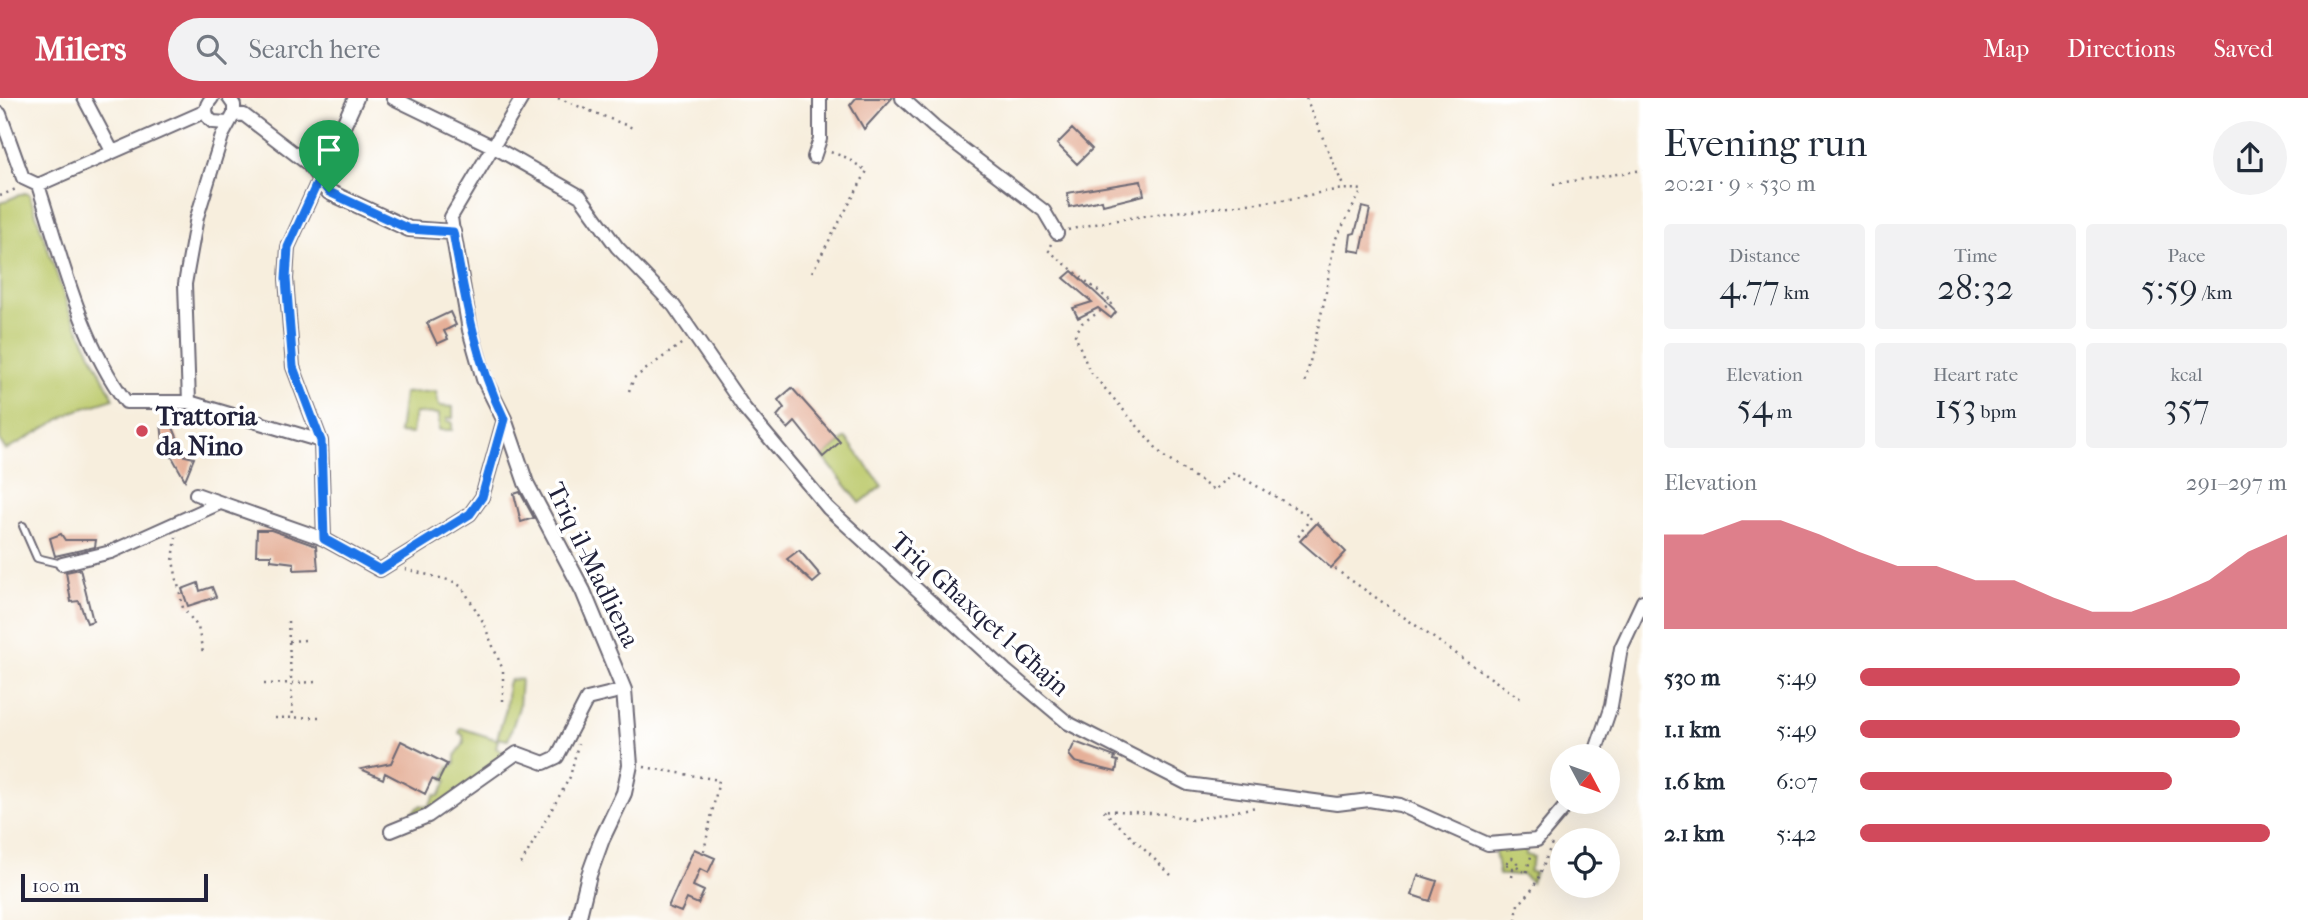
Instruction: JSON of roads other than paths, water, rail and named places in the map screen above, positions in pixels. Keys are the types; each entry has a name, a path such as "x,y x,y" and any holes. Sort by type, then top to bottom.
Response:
{"street":[{"path":"84,98 112,151"},
{"path":"38,185 206,111 212,98"},
{"path":"189,402 191,382 185,330 185,284 197,217 234,105 229,98"},
{"path":"324,539 321,441 293,367 286,279 288,247 356,98"},
{"name":"Triq Għaxqet l-Għajn","path":"393,98 494,147 580,196 617,247 674,306 692,336 746,409 828,509 1005,670 1068,723 1188,784 1337,804 1369,800 1400,805 1488,844 1537,840 1559,814"},
{"path":"206,111 213,122 244,115 308,164 329,192 409,229 453,232 451,217 522,98"},
{"path":"815,153 820,139 820,98"},
{"path":"902,98 934,127 1044,211 1057,233"},
{"path":"0,114 23,178 38,185 76,304 110,380 127,402 189,402 321,441"},
{"name":"Triq il-Madliena","path":"453,232 470,331 484,379 504,419 526,483 583,590 624,690 630,765 624,793 602,839 589,875 578,920"},
{"path":"196,494 324,539 380,570 470,514 482,497 504,419"},
{"path":"62,564 111,552 219,503"},
{"path":"1598,744 1611,706 1621,648 1643,601"},
{"path":"391,831 429,816 517,753 544,763 557,757 587,699 624,690"}],"lane":[{"path":"23,526 37,558 62,564"}],"place":[{"name":"Trattoria da Nino","path":"142,431"}]}
